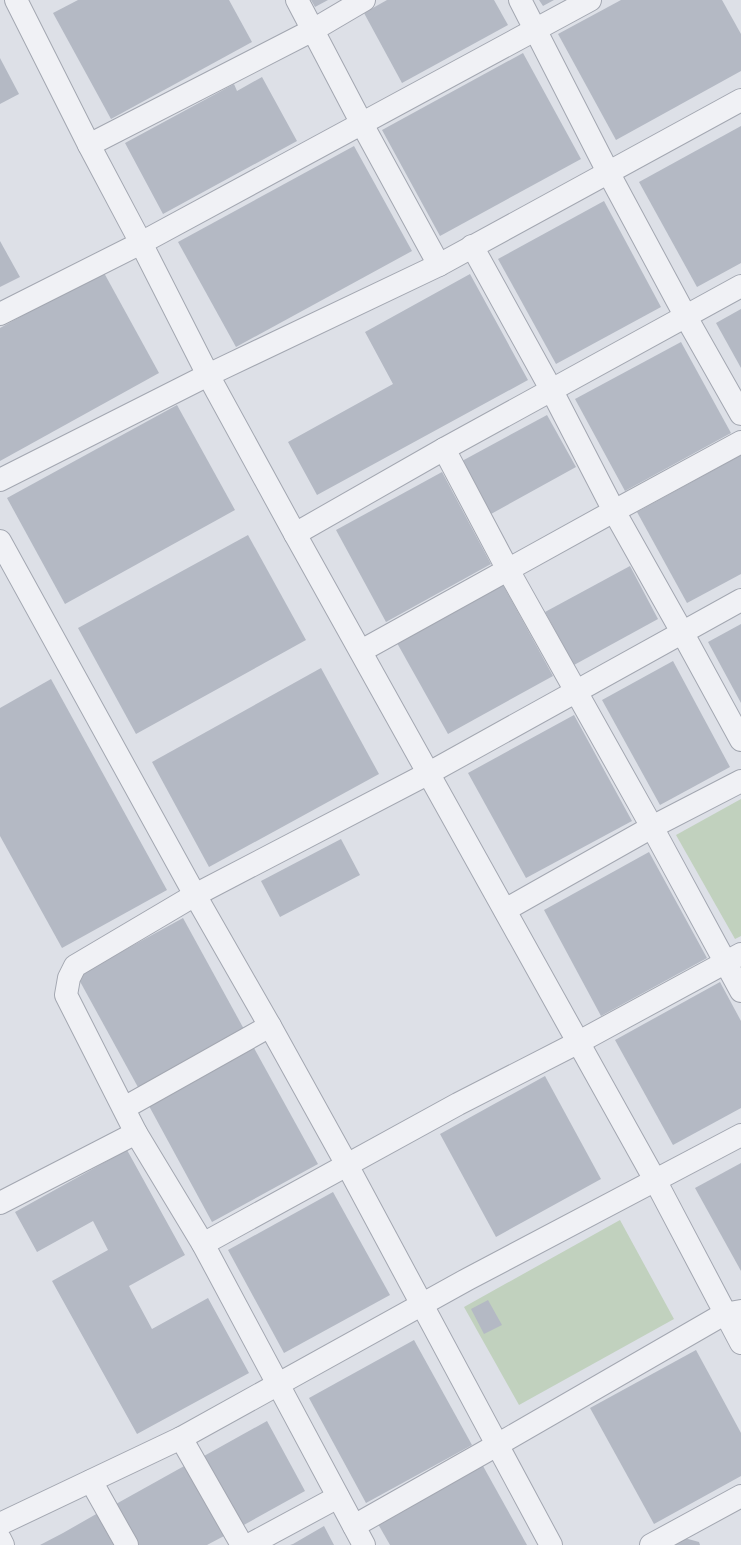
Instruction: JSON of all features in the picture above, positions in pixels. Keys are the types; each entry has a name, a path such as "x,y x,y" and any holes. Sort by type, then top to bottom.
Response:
{"street":[{"path":"16,0 208,375 655,1180 733,1312 741,1343"},
{"path":"297,0 362,124 439,265"},
{"path":"89,144 313,30 364,0"},
{"path":"520,0 608,172 686,317 741,414"},
{"path":"0,314 141,244 590,0"},
{"path":"0,480 208,375 439,265 741,100"},
{"path":"472,246 552,392 614,511 741,740"},
{"path":"295,534 444,449 552,392 741,286"},
{"path":"361,651 741,442"},
{"path":"444,449 508,570 652,827 733,958 741,991"},
{"path":"0,541 195,895 347,1165 551,1545"},
{"path":"364,1545 203,1244 136,1133 66,995 69,978 75,966 195,895 429,773 741,600"},
{"path":"506,910 652,827 741,781"},
{"path":"203,1244 458,1104 579,1042 733,958"},
{"path":"124,1108 270,1026"},
{"path":"0,1203 136,1133"},
{"path":"0,1524 181,1438 422,1304 741,1135"},
{"path":"354,1526 733,1312"},
{"path":"181,1438 242,1545"},
{"path":"91,1481 127,1545"},
{"path":"651,1545 741,1496"},
{"path":"249,1545 338,1497"},
{"path":"0,1539 3,1545"}],"green space":[{"path":"741,799 741,936 735,939 676,835"},
{"path":"620,1220 674,1319 519,1405 464,1307"}],"building":[{"path":"78,0 229,0 252,42 111,119 53,13"},
{"path":"311,0 328,0 315,7"},
{"path":"387,0 494,0 508,25 402,83 364,13"},
{"path":"539,0 554,0 543,6"},
{"path":"621,0 722,0 741,34 741,71 616,140 558,34"},
{"path":"523,53 581,159 440,236 382,130"},
{"path":"0,58 19,94 0,104"},
{"path":"262,77 297,141 163,214 125,143 234,84 237,91"},
{"path":"741,126 741,263 697,287 639,182"},
{"path":"354,146 412,251 236,347 178,242"},
{"path":"604,201 661,307 556,364 498,259"},
{"path":"0,241 20,277 0,287"},
{"path":"103,271 159,373 0,461 0,328"},
{"path":"470,274 528,380 317,495 288,442 393,384 365,332"},
{"path":"741,309 741,368 716,323"},
{"path":"681,342 731,433 625,491 575,399"},
{"path":"177,405 235,510 65,604 7,498"},
{"path":"547,415 576,467 491,514 462,461"},
{"path":"741,455 741,574 687,603 637,512"},
{"path":"442,472 491,564 386,622 336,530"},
{"path":"248,535 306,640 136,734 78,628"},
{"path":"630,566 658,619 574,665 545,612"},
{"path":"503,585 553,676 448,734 397,643"},
{"path":"741,624 741,703 708,642"},
{"path":"673,661 730,767 660,805 602,700"},
{"path":"321,668 379,774 209,867 152,762"},
{"path":"51,679 167,890 62,948 0,836 0,708"},
{"path":"574,715 632,821 526,878 468,773"},
{"path":"341,839 360,875 280,917 261,881"},
{"path":"649,852 707,958 601,1016 544,910"},
{"path":"183,918 245,1031 139,1089 77,976"},
{"path":"720,982 741,1021 741,1108 673,1145 615,1040"},
{"path":"254,1048 318,1164 212,1222 149,1106"},
{"path":"545,1076 601,1179 496,1237 440,1134"},
{"path":"127,1150 185,1255 129,1286 152,1329 208,1298 249,1373 137,1434 52,1281 108,1250 93,1221 37,1252 15,1212"},
{"path":"741,1163 741,1271 695,1188"},
{"path":"333,1192 390,1295 284,1353 228,1250"},
{"path":"488,1300 502,1325 484,1334 471,1309"},
{"path":"414,1340 472,1445 366,1503 309,1398"},
{"path":"696,1350 741,1433 741,1476 654,1524 590,1408"},
{"path":"267,1421 305,1491 242,1526 204,1456"},
{"path":"186,1465 224,1536 207,1545 138,1545 116,1504"},
{"path":"483,1466 527,1545 390,1545 378,1524"},
{"path":"98,1513 115,1545 40,1545 63,1533"},
{"path":"324,1526 334,1545 290,1545 293,1544"},
{"path":"681,1537 699,1542 700,1545 666,1545"}]}
